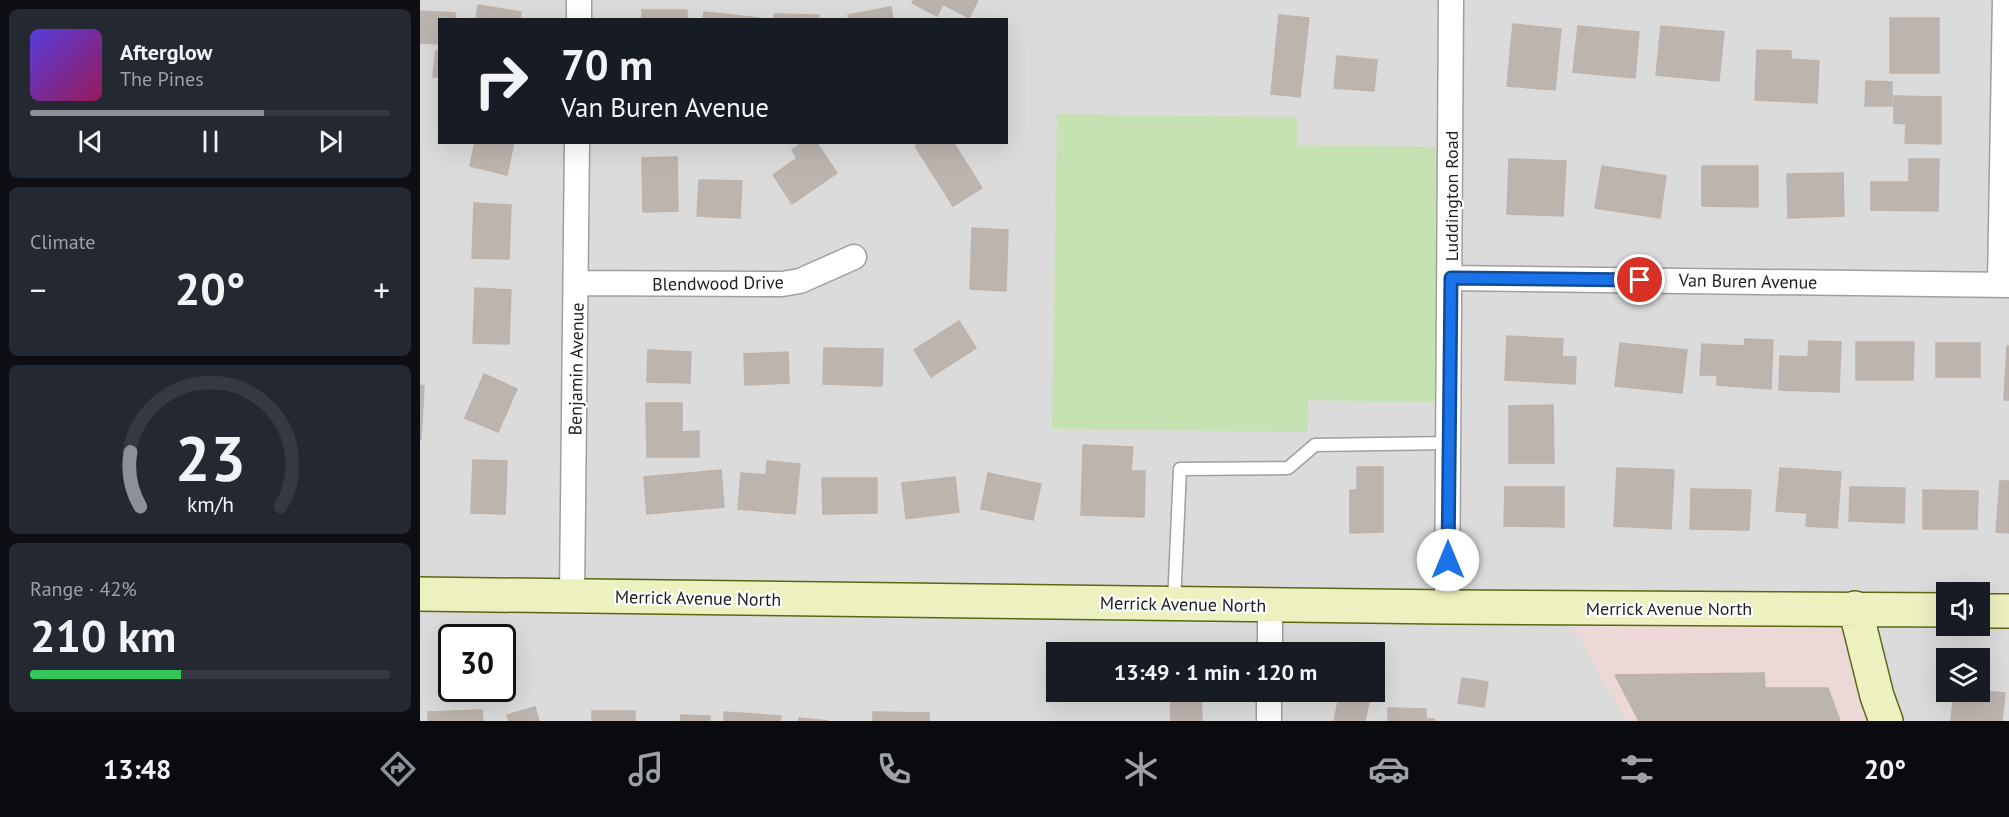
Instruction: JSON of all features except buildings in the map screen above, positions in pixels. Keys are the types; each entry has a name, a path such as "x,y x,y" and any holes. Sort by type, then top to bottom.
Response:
{"main road":[{"name":"Merrick Avenue North","path":"420,594 1447,607 1936,610"},
{"path":"1855,609 1877,696 1886,721"},
{"path":"1990,610 2009,611"}],"street":[{"path":"579,0 579,18"},
{"name":"Luddington Road","path":"1447,607 1451,278 1451,0"},
{"path":"2004,285 2005,0"},
{"name":"Benjamin Avenue","path":"572,596 577,144"},
{"name":"Blendwood Drive","path":"577,283 782,284 800,281 854,257"},
{"name":"Van Buren Avenue","path":"1451,278 2004,285"},
{"path":"1270,605 1270,642"},
{"path":"1269,702 1269,721"}],"lane":[{"path":"1174,604 1180,469 1288,468 1315,445 1449,443"}],"shaded area":[{"path":"420,0 2009,0 2009,721 420,721"},
{"path":"1562,608 1855,608 1886,721 1627,721"}],"green space":[{"path":"1057,114 1298,117 1297,145 1451,147 1449,403 1308,400 1307,432 1052,429"}],"route":[{"path":"1448,560 1451,278 1640,280"}]}
